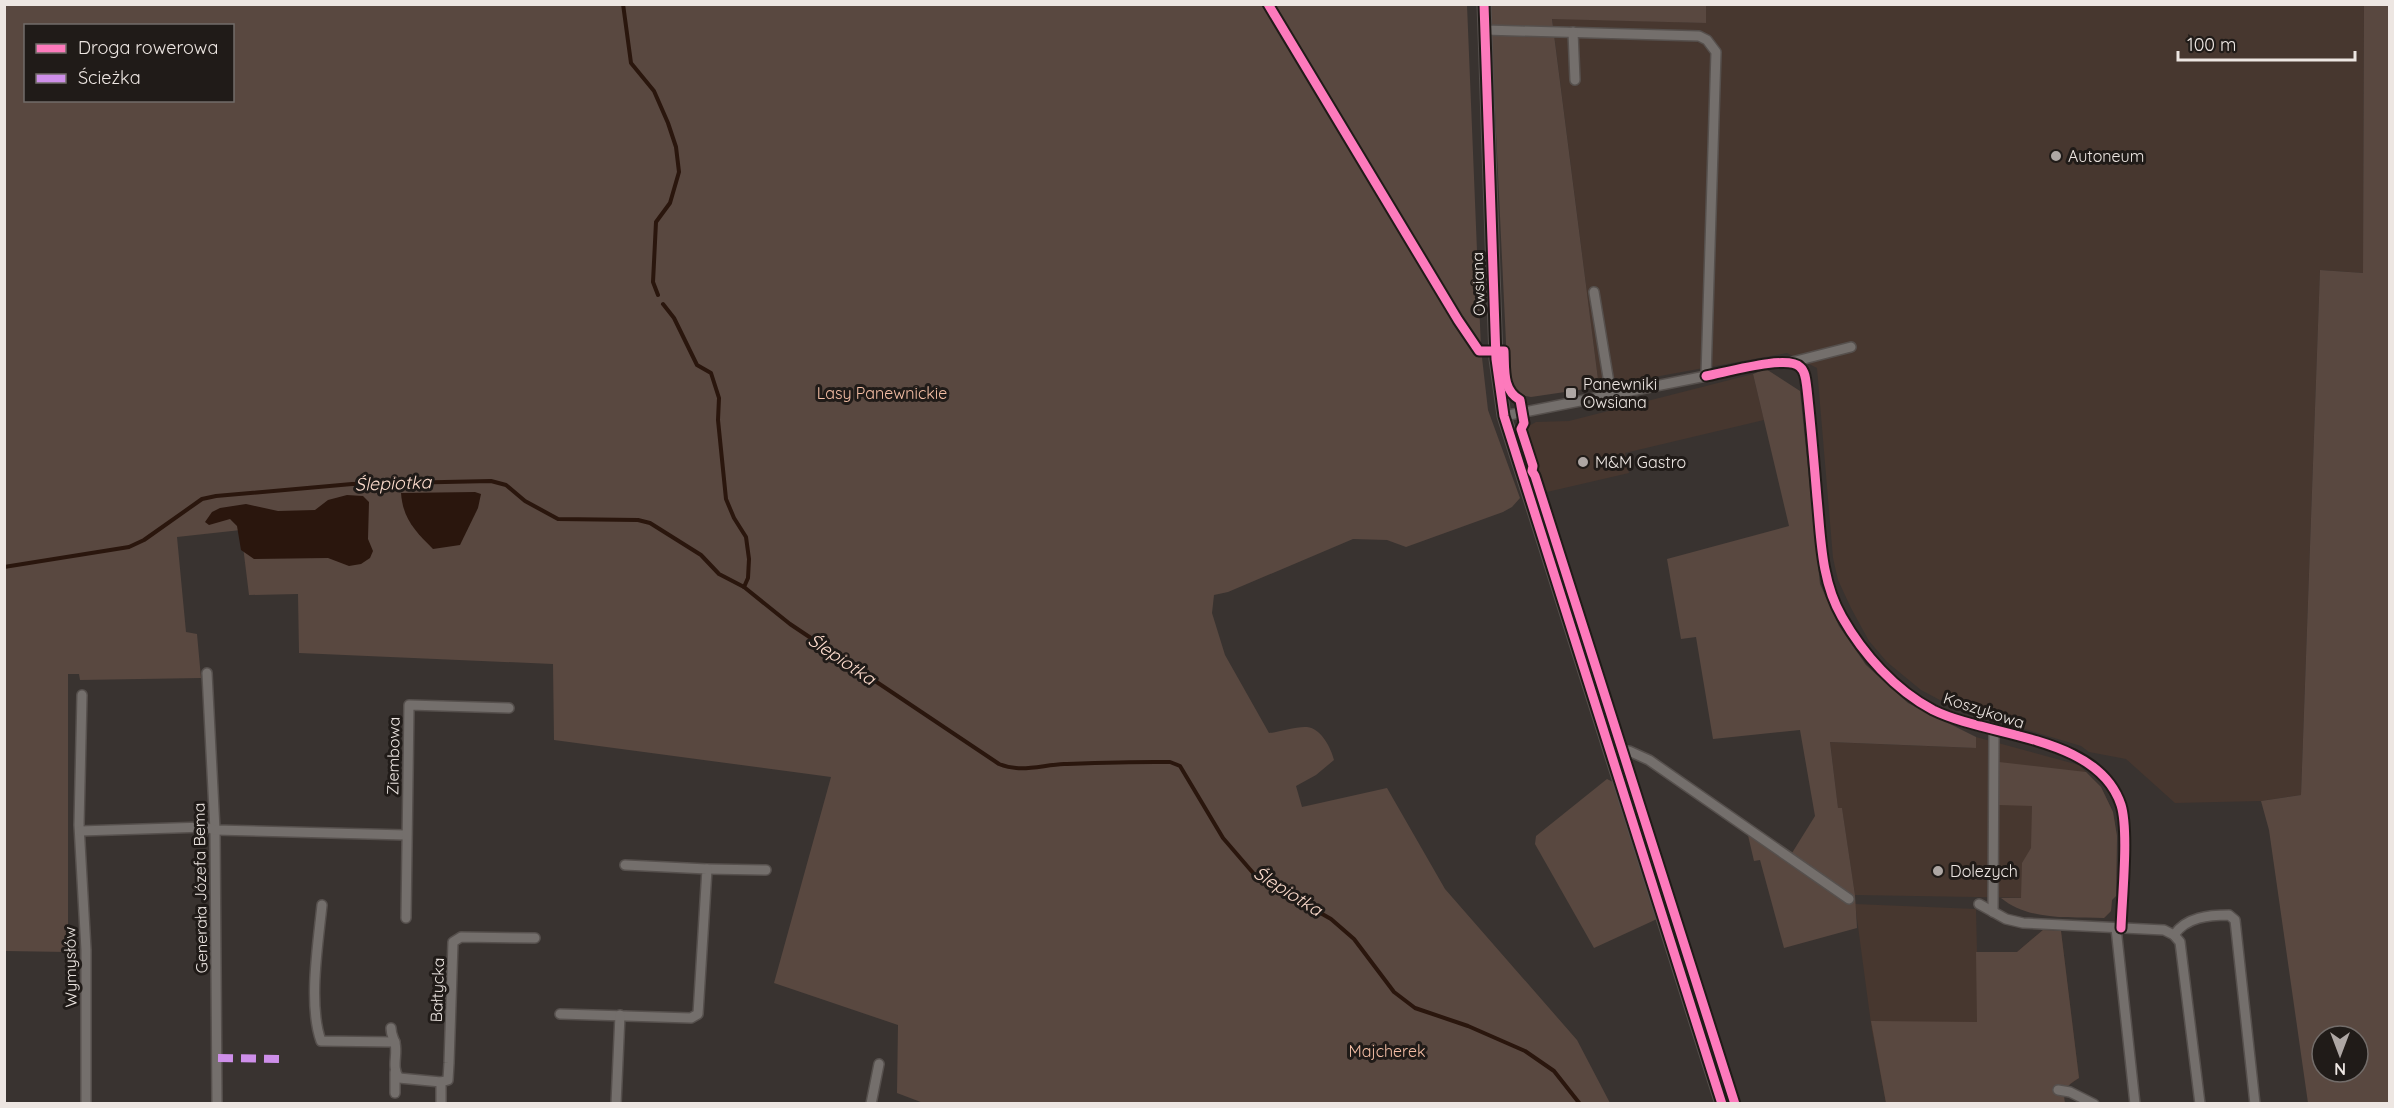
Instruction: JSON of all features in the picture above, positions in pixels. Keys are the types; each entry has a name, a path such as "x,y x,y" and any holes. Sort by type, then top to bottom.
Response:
{"street":[{"name":"Owsiana","path":"1484,4 1496,359 1504,416 1722,1104"},
{"path":"1485,30 1699,36 1707,40 1716,52 1706,376"},
{"path":"1573,32 1575,80"},
{"path":"1594,292 1611,395"},
{"path":"1504,416 1778,362 1795,364 1851,347"},
{"name":"Koszykowa","path":"1795,364 1805,375 1822,554 1828,585 1841,616 1858,643 1884,673 1907,693 1952,718 2071,753 2099,773 2114,791 2120,803 2124,825 2118,928 2135,1104"},
{"name":"Generała Józefa Bema","path":"207,673 215,830 217,1104"},
{"name":"Wymysłów","path":"82,695 80,831 86,950 86,1104"},
{"name":"Ziembowa","path":"406,918 409,705 509,708"},
{"path":"1993,912 1994,730"},
{"path":"1610,753 1629,751 1649,760 1848,899"},
{"path":"80,831 204,827 215,830 406,835"},
{"path":"625,865 766,870"},
{"path":"560,1014 691,1018 699,1014 707,869"},
{"path":"1979,904 2006,919 2023,923 2164,930 2174,935 2180,942 2200,1104"},
{"path":"322,905 317,952 315,1026 321,1041 394,1042"},
{"path":"2174,935 2188,922 2207,915 2233,917 2251,1050 2255,1104"},
{"name":"Bałtycka","path":"441,1104 441,1082 448,1080 453,942 461,937 535,938"},
{"path":"616,1104 620,1015"},
{"path":"391,1028 394,1042 394,1094"},
{"path":"871,1104 879,1064"},
{"path":"395,1072 399,1078 441,1082"},
{"path":"2058,1090 2070,1092 2094,1104"},
{"path":"2070,1092 2072,1104"}],"shaded area":[{"path":"1706,4 2364,5 2363,273 2320,270 2301,795 2261,801 2175,803 2126,759 2089,752 2081,746 1955,708 1921,690 1887,662 1869,641 1838,580 1833,558 1817,368 1787,353 1599,387 1552,18 1705,23"},
{"path":"1753,374 1764,420 1625,453 1629,473 1547,492 1525,428 1536,422 1569,421"},
{"path":"475,492 481,494 478,508 460,545 433,549 407,517 401,493"},
{"path":"347,495 363,496 369,502 368,539 373,551 370,558 361,564 349,566 328,558 254,559 241,550 237,526 230,519 209,525 205,522 212,512 220,508 246,504 278,511 315,510 328,500"},
{"path":"1976,737 2079,765 2101,787 2113,812 2117,836 2116,896 2112,900 2111,911 2104,918 2037,898 1855,895 1842,809 1838,809 1830,742 1975,748"},
{"path":"1855,904 1976,909 1977,952 2017,952 2043,930 2061,931 2079,1078 2067,1086 2063,1095 2065,1103 1886,1103 1872,1031"}],"green space":[{"name":"Lasy Panewnickie","path":"5,5 1467,5 1481,349 1488,410 1520,498 1512,507 1503,512 1406,547 1387,540 1353,539 1228,592 1214,595 1212,613 1225,655 1269,733 1307,727 1317,731 1325,739 1334,760 1316,775 1296,786 1302,807 1387,788 1445,889 1577,1040 1610,1103 926,1104 897,1093 898,1025 774,983 831,777 554,740 553,664 299,653 298,594 249,595 241,530 177,537 186,632 197,634 201,678 80,680 79,674 68,674 68,952 5,951"},
{"path":"1490,5 1706,5 1706,23 1552,19 1599,387 1531,397 1520,395 1508,385"},
{"path":"2364,5 2390,5 2389,1103 2308,1103 2269,830 2261,801 2301,795 2320,270 2363,273"},
{"path":"1766,369 1800,391 1820,584 1839,626 1866,665 1908,703 1976,737 1976,748 1830,742 1838,808 1842,808 1855,895 1857,928 1784,948 1760,860 1754,861 1747,831 1792,853 1815,816 1800,730 1713,739 1696,637 1681,639 1667,559 1789,526 1753,374"},
{"path":"1529,470 1534,477 1565,578 1561,579 1528,473"},
{"path":"1593,665 1605,702 1601,703 1589,666"},
{"path":"1999,762 2086,772 2101,787 2113,812 2117,836 2116,896 2112,900 2111,911 2104,918 2037,914 2024,911 2001,898 2021,898 2022,863 2031,848 2032,806 1999,805"},
{"path":"1625,765 1639,811 1635,812 1621,766"},
{"path":"1607,779 1613,782 1657,919 1594,948 1535,844 1536,836"},
{"path":"1642,821 1661,881 1657,878 1639,822"},
{"path":"2043,930 2061,931 2079,1078 2067,1088 2064,1094 2065,1103 1886,1103 1871,1021 1977,1022 1976,952 2017,952"},
{"path":"1692,976 1705,1017 1701,1018 1688,977"},
{"path":"1722,1068 1733,1102 1729,1103 1718,1070"}],"waterway":[{"path":"623,4 631,63 654,91 676,147 679,172 670,203 656,222 653,282 658,295"},
{"path":"663,304 674,318 697,365 711,373 719,398 718,420 726,499 746,537 749,559 748,578 744,587"},
{"name":"Ślepiotka","path":"4,567 129,547 144,540 202,499 352,484 491,481 506,485 525,501 558,519 638,520 650,523 701,555 719,574 744,587 790,624 999,764 1023,768 1064,764 1170,762 1180,766 1223,838 1254,874 1331,919 1354,939 1394,992 1415,1008 1468,1026 1525,1051 1554,1071 1580,1104"}],"marked path":[{"path":"218,1058 284,1059"}],"cycle path":[{"path":"1268,4 1458,320 1479,351 1504,351 1507,385 1514,396 1520,400 1524,423 1521,429 1533,466 1532,471 1735,1104"},
{"path":"1484,4 1496,359 1504,416 1722,1104"},
{"path":"1706,376 1783,362 1802,369 1807,389 1823,559 1830,589 1842,617 1850,631 1881,670 1919,702 1957,719 2040,742 2066,752 2090,765 2109,782 2121,805 2125,831 2121,928"}],"place":[{"name":"Autoneum","path":"2056,156"},
{"name":"Panewniki Owsiana","path":"1571,393"},
{"name":"M&M Gastro","path":"1583,462"},
{"name":"Dolezych","path":"1938,871"}],"park label":[{"name":"Majcherek","path":"1387,1051"}]}
